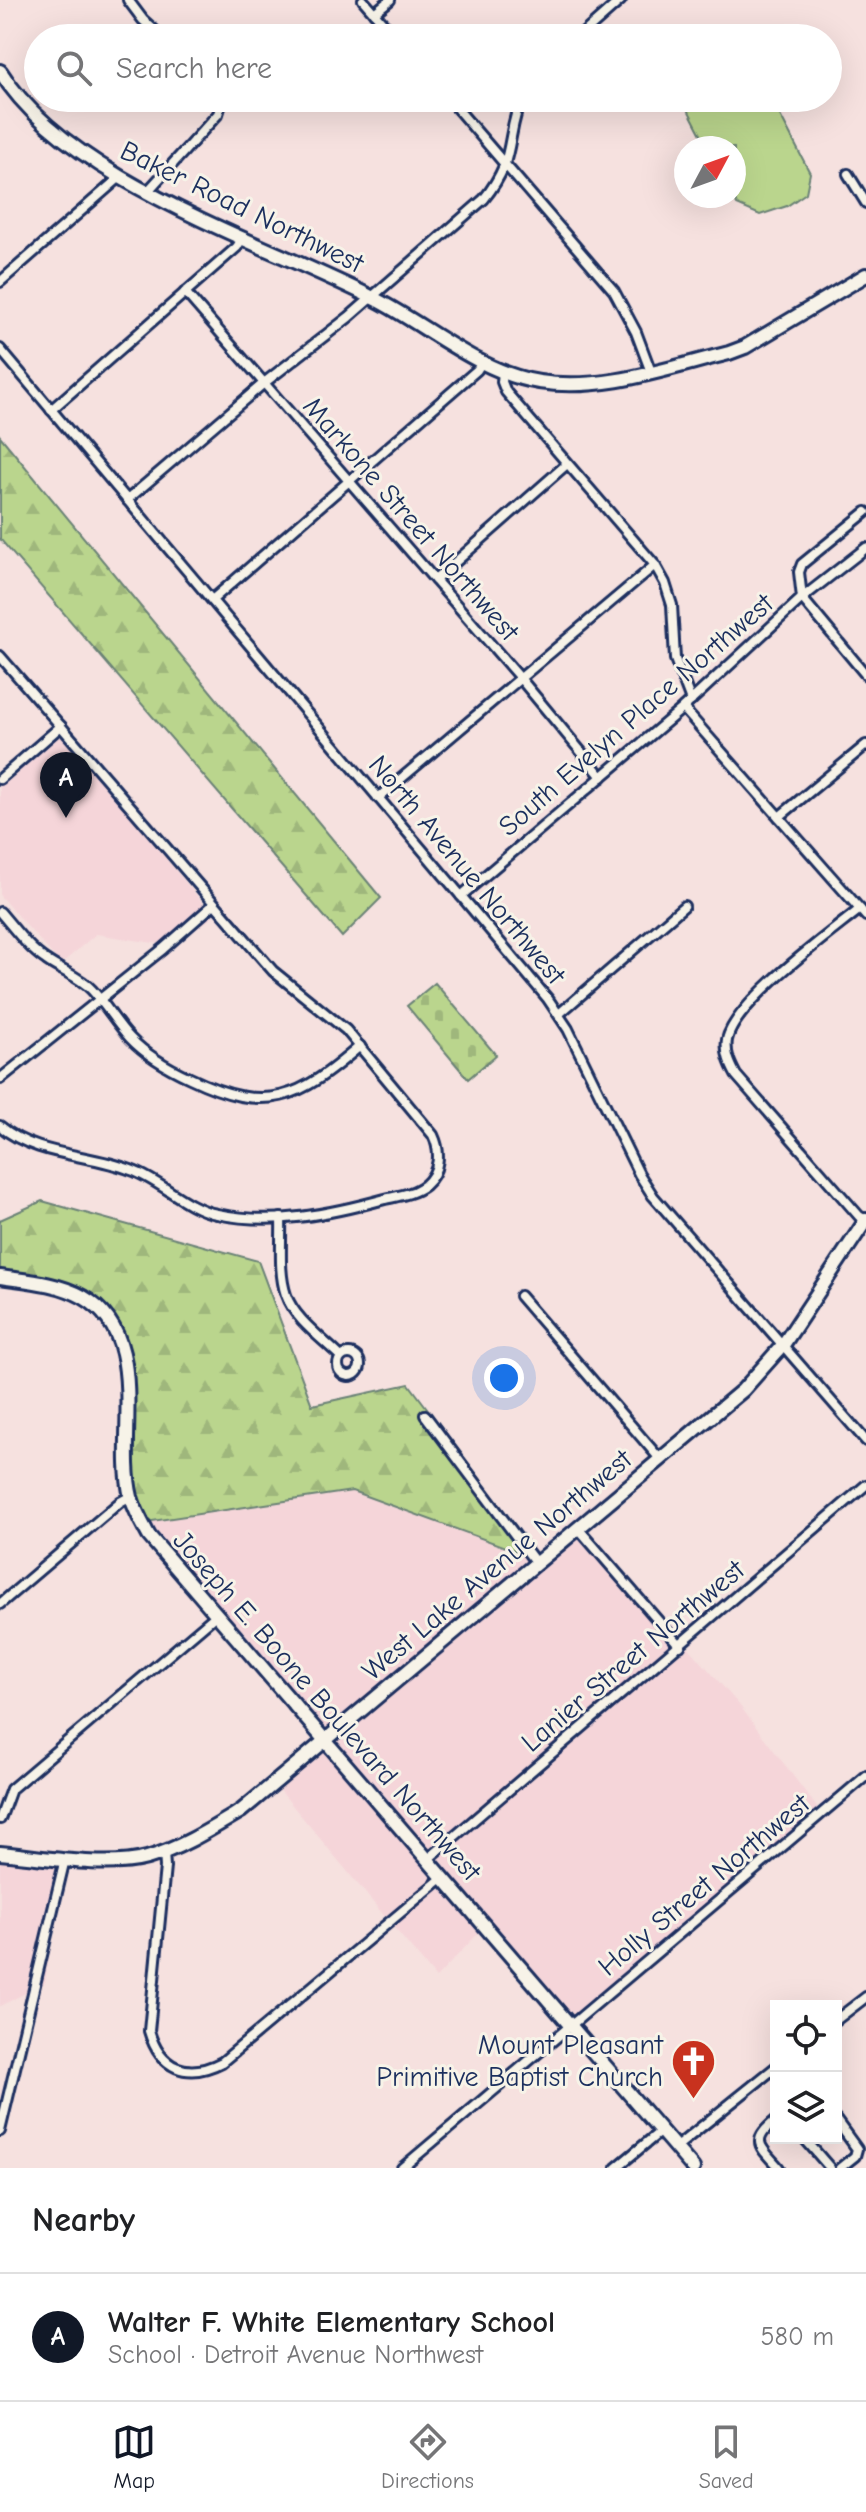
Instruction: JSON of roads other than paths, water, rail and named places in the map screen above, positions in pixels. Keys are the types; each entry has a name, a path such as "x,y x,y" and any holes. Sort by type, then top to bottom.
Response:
{"street":[{"path":"128,0 147,24"},
{"path":"363,0 384,24"},
{"path":"374,13 390,0"},
{"path":"594,24 621,0"},
{"name":"Baker Road Northwest","path":"0,71 24,103"},
{"name":"Baker Road Northwest","path":"33,112 81,151 147,192 372,298 482,362 537,382 573,385 606,382 745,347 866,275"},
{"path":"147,192 219,112"},
{"path":"460,112 614,291 636,332 651,372"},
{"path":"127,500 264,383 372,298 484,199 505,164 517,112"},
{"path":"848,174 866,203"},
{"path":"0,282 120,177"},
{"path":"51,410 237,247 243,237"},
{"name":"Markone Street Northwest","path":"185,292 602,777"},
{"name":"North Avenue Northwest","path":"0,349 559,1014 653,1196 866,1441"},
{"path":"212,600 477,370 482,362"},
{"path":"503,372 502,382 506,392 655,565 665,583 672,605 675,659 687,704 779,817 863,912 754,999 732,1027 726,1049 736,1075 849,1205 866,1220"},
{"path":"435,580 567,464"},
{"name":"South Evelyn Place Northwest","path":"802,598 799,572 802,564 866,512"},
{"name":"South Evelyn Place Northwest","path":"461,896 687,704 802,598 866,548"},
{"path":"378,798 655,565"},
{"path":"802,598 866,675"},
{"path":"0,656 273,971 331,1015 360,1046 433,1135 439,1153 435,1172 425,1185 410,1193 330,1214 238,1218 213,1214 190,1205 131,1169 32,1146 0,1126"},
{"path":"0,779 61,726"},
{"path":"779,817 866,745"},
{"path":"0,1079 214,904"},
{"path":"559,1014 684,906"},
{"path":"0,912 35,952 80,979 131,1038 154,1059 214,1090 240,1097 270,1098 302,1090 325,1077 360,1046"},
{"path":"281,1218 282,1279 286,1297 303,1320 341,1357"},
{"name":"West Lake Avenue Northwest","path":"0,1853 124,1861 164,1852 202,1835 241,1811 743,1390 783,1345 866,1220"},
{"name":"Joseph E. Boone Boulevard Northwest","path":"0,1277 44,1283 67,1290 92,1302 109,1321 118,1340 127,1377 131,1496 149,1536 693,2168"},
{"path":"520,1296 660,1459"},
{"path":"425,1415 536,1563"},
{"name":"Lanier Street Northwest","path":"427,1860 866,1485"},
{"path":"0,1604 131,1496"},
{"path":"578,1528 680,1646"},
{"path":"0,1819 11,1789 216,1615"},
{"name":"Holly Street Northwest","path":"402,2168 866,1776"},
{"path":"164,1852 149,2031 153,2046 162,2058 174,2067 189,2071 207,2069 222,2062 442,1878"},
{"path":"0,2131 65,1859"},
{"path":"842,2015 866,1997"},
{"path":"675,2148 770,2072"},
{"path":"770,2125 759,2139 779,2168"},
{"path":"840,2168 855,2156 857,2149 842,2128"},
{"path":"616,2168 661,2131"},
{"path":"809,2144 830,2168"}],"place":[{"name":"Walter F. White Elementary School","path":"66,818"},
{"name":"Mount Pleasant Primitive Baptist Church","path":"694,2100"}]}
